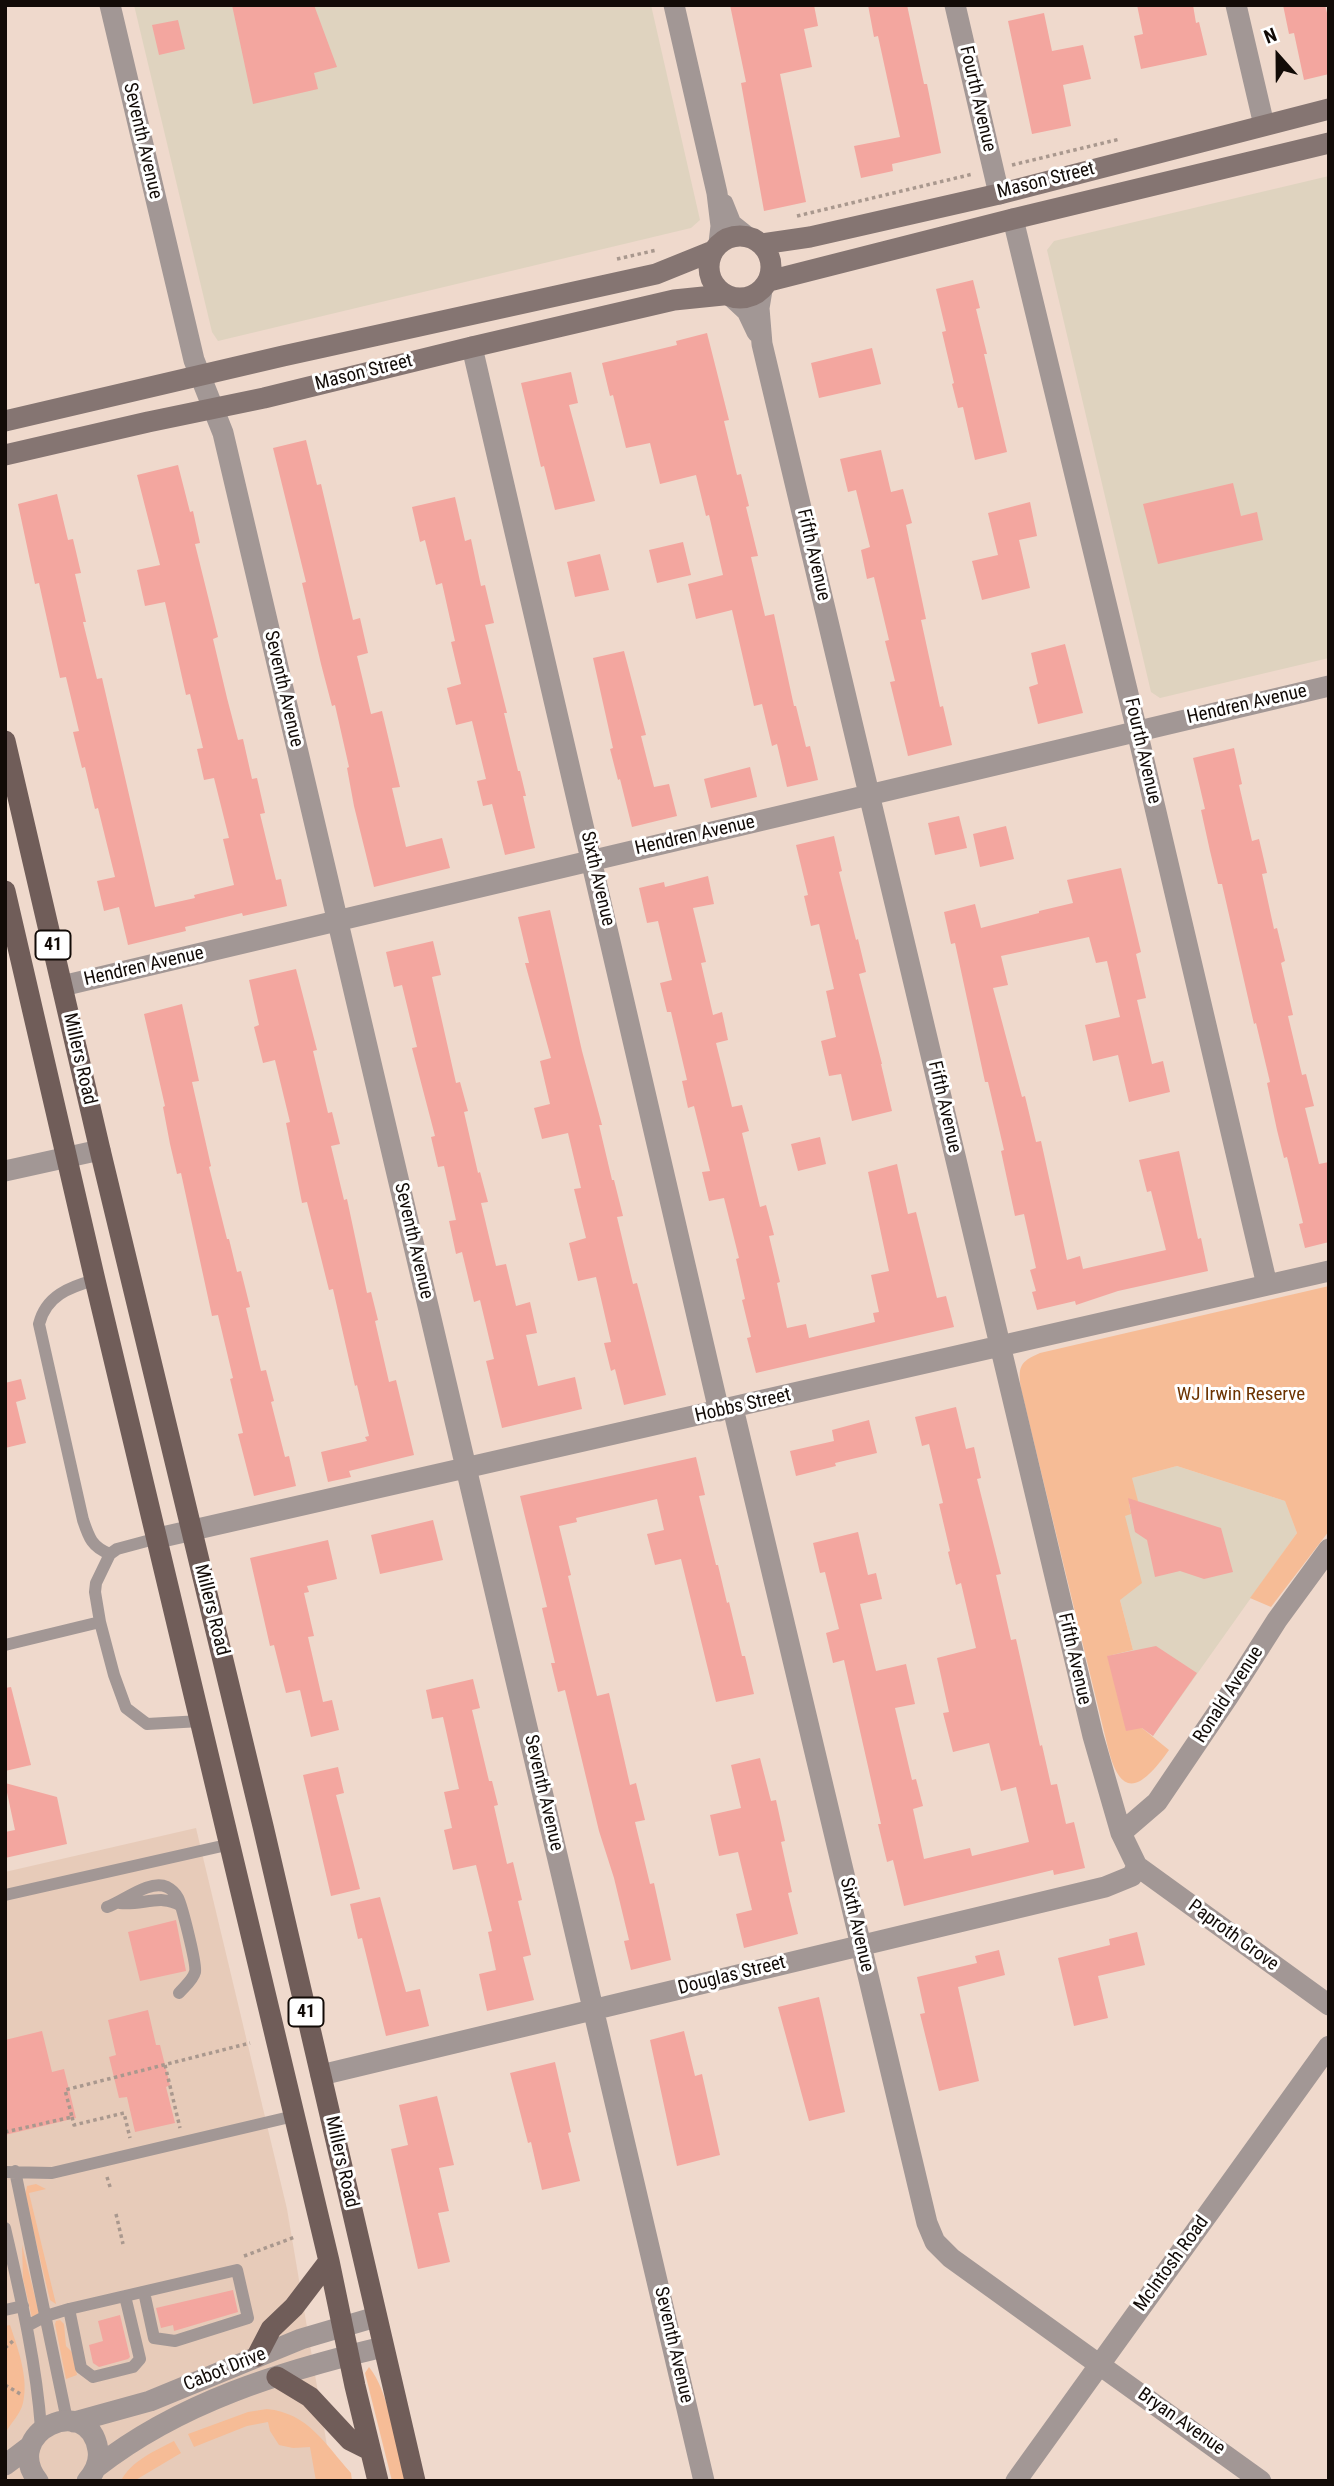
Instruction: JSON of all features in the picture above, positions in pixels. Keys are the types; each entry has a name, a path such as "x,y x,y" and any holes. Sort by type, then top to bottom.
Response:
{"main road":[{"name":"Millers Road","path":"5,741 415,2481"},
{"name":"Millers Road","path":"5,891 9,927 158,1538 329,2261 377,2479"},
{"path":"257,2356 271,2329 294,2307 329,2261"},
{"path":"278,2377 310,2397 350,2440 370,2450"}],"street":[{"name":"Seventh Avenue","path":"110,5 198,376 215,409 223,433 704,2481"},
{"path":"674,5 718,193 721,226 708,270 716,288 728,297 754,296 765,285 771,260 754,240 731,223 718,193"},
{"name":"Fourth Avenue","path":"955,5 999,194"},
{"path":"1236,5 1264,125"},
{"name":"Mason Street","path":"754,240 810,237 999,194 1329,109"},
{"name":"Mason Street","path":"765,285 1013,219 1329,144"},
{"name":"Fourth Avenue","path":"1013,219 1267,1285"},
{"path":"716,247 728,238 754,240"},
{"name":"Mason Street","path":"5,421 656,274 716,247"},
{"name":"Fifth Avenue","path":"765,285 759,308 762,344 1093,1737 1121,1833 1137,1866"},
{"name":"Mason Street","path":"5,455 215,409 674,300 728,297"},
{"name":"Fifth Avenue","path":"728,297 747,311 762,344"},
{"name":"Sixth Avenue","path":"472,346 726,1410 861,1946 927,2223 935,2242 951,2258 1099,2365"},
{"name":"Hendren Avenue","path":"62,986 1329,686"},
{"path":"5,1171 100,1150"},
{"name":"Hobbs Street","path":"158,1538 1329,1271"},
{"name":"Ronald Avenue","path":"1121,1833 1157,1802 1277,1620 1329,1549"},
{"name":"Douglas Street","path":"321,2075 1105,1887 1132,1876 1137,1866"},
{"name":"Paproth Grove","path":"1137,1866 1329,2005"},
{"name":"McIntosh Road","path":"1016,2481 1329,2046"},
{"name":"Cabot Drive","path":"41,2428 49,2423 71,2421 150,2401 257,2356 342,2325 376,2317"},
{"name":"Cabot Drive","path":"92,2476 171,2418 224,2395 316,2363 383,2347"},
{"name":"Bryan Avenue","path":"1099,2365 1261,2481"},
{"path":"71,2421 92,2435 99,2456 92,2476"},
{"path":"38,2481 29,2466 29,2447 33,2436 41,2428"},
{"path":"5,2465 29,2447"}],"lane":[{"path":"95,1280 72,1287 52,1298 42,1313 39,1324 83,1520 90,1540 97,1549 110,1554"},
{"path":"158,1538 117,1549 110,1554 96,1583 100,1622 126,1708 148,1724 201,1721"},
{"path":"5,1645 100,1622"},
{"path":"5,1895 230,1844"},
{"path":"107,1907 120,1903 137,1891 160,1886 167,1887 178,1897 196,1967 191,1979 179,1993"},
{"path":"71,2421 10,2172 52,2173 294,2116"},
{"path":"5,2228 27,2326 38,2389 41,2428"},
{"path":"27,2326 46,2316 69,2309 237,2270 248,2319 175,2341 154,2338 144,2292"},
{"path":"69,2309 81,2368 93,2377 133,2367 140,2359 125,2296"},
{"path":"5,2310 23,2306"}],"path":[{"path":"130,2140 124,2113 74,2125 65,2090 250,2043"},
{"path":"165,2065 180,2128 168,2131"},
{"path":"5,2132 72,2117"},
{"path":"106,2172 111,2190"},
{"path":"116,2214 123,2244"},
{"path":"5,2385 27,2397"}],"shaded area":[{"path":"134,5 651,5 700,220 691,228 218,341 212,332"},
{"path":"1329,176 1329,658 1160,698 1151,692 1047,250 1054,241"},
{"path":"1177,1466 1285,1501 1297,1533 1153,1736 1142,1728 1126,1731 1107,1656 1133,1650 1120,1600 1125,1515 1132,1478"},
{"path":"196,1828 287,2209 333,2481 5,2481 5,1872"}],"green space":[{"name":"WJ Irwin Reserve","path":"1329,1286 1329,1531 1271,1607 1250,1598 1297,1533 1285,1501 1177,1466 1132,1478 1138,1501 1129,1504 1131,1514 1125,1516 1142,1583 1120,1600 1133,1650 1108,1656 1142,1728 1169,1750 1142,1780 1127,1782 1120,1777 1108,1748 1021,1389 1020,1370 1028,1359 1040,1353"},
{"path":"36,2184 46,2189 29,2193 56,2304 50,2300 25,2196 27,2186"},
{"path":"22,2245 39,2313 32,2318 23,2279"},
{"path":"60,2320 64,2324 66,2346 73,2353 77,2375 66,2379 55,2324"},
{"path":"10,2325 25,2384 23,2403 6,2432 5,2326"},
{"path":"369,2367 387,2405 405,2481 392,2481 365,2373"},
{"path":"267,2409 305,2423 351,2473 352,2481 316,2481 310,2447 279,2445 268,2422 247,2426 194,2447 188,2434 248,2412"},
{"path":"174,2441 181,2453 134,2481 121,2481 137,2462"}],"building":[{"path":"232,5 314,5 337,67 314,73 318,89 253,104"},
{"path":"730,5 814,5 818,26 804,29 812,67 780,74 806,202 764,211 741,83 746,82"},
{"path":"868,5 907,5 941,153 892,164 893,171 861,178 854,146 900,137 878,36 874,37"},
{"path":"1137,5 1193,5 1207,55 1141,69 1134,36 1143,34"},
{"path":"1283,5 1325,5 1329,21 1329,74 1304,80 1294,33 1289,34"},
{"path":"1044,13 1052,51 1083,45 1091,79 1063,85 1071,126 1032,134 1008,21"},
{"path":"178,20 185,49 159,55 152,25"},
{"path":"973,280 980,308 976,309 987,354 984,354 1007,452 975,460 963,407 958,408 952,384 954,383 942,332 946,331 936,289"},
{"path":"707,333 729,420 724,421 737,475 741,474 749,506 746,507 758,556 751,557 765,616 774,614 794,706 806,747 810,746 818,780 787,787 777,744 772,746 762,704 754,706 732,610 696,619 688,584 723,575 709,515 706,516 696,475 660,484 650,443 626,448 602,363 677,345 676,341"},
{"path":"872,348 881,384 819,398 811,363"},
{"path":"571,372 578,403 569,405 595,501 555,510 544,466 541,467 521,383"},
{"path":"306,440 317,485 321,484 353,620 360,618 368,653 357,656 371,714 382,711 400,787 392,788 406,847 442,838 450,868 374,887 354,806 347,768 349,767 335,705 332,706 321,664 302,583 306,582 273,448"},
{"path":"881,450 891,492 903,489 912,523 906,525 926,619 921,620 940,707 943,706 952,745 908,756 890,682 895,681 885,641 889,640 874,577 867,579 861,550 870,547 856,490 848,492 840,459"},
{"path":"178,465 200,543 195,544 218,637 213,639 227,698 238,740 243,739 252,779 257,778 265,813 260,814 276,880 281,879 287,906 243,916 242,913 185,927 186,931 128,945 119,907 104,911 97,881 115,877 98,808 95,809 85,767 82,768 73,732 79,731 66,677 60,678 39,583 35,584 18,504 57,494 68,540 73,539 81,573 75,574 86,622 83,622 97,679 102,678 155,907 195,898 194,895 234,885 223,839 229,838 214,778 204,780 197,749 203,748 190,694 186,695 165,602 145,606 137,570 160,565 137,475"},
{"path":"1233,483 1241,516 1257,512 1263,540 1158,564 1143,504"},
{"path":"455,497 465,541 471,539 481,586 485,585 494,623 485,625 526,796 523,796 535,848 505,855 492,804 483,806 477,781 486,779 472,721 456,725 447,688 461,684 451,642 455,641 442,583 436,585 425,540 420,542 412,507"},
{"path":"1030,502 1037,536 1019,540 1030,588 982,600 972,561 998,555 988,513"},
{"path":"683,542 691,575 657,583 649,550"},
{"path":"600,554 609,590 575,597 567,562"},
{"path":"1065,644 1083,713 1038,724 1029,687 1038,684 1031,653"},
{"path":"624,651 646,735 641,736 654,787 669,784 677,816 632,827 610,749 613,748 593,658"},
{"path":"1234,748 1242,784 1239,785 1252,841 1259,839 1267,873 1262,874 1274,929 1277,928 1285,961 1281,963 1293,1015 1288,1016 1302,1075 1306,1074 1314,1106 1305,1108 1319,1164 1329,1162 1329,1242 1305,1248 1299,1224 1303,1223 1287,1157 1284,1158 1277,1130 1267,1083 1270,1082 1256,1023 1254,1024 1222,884 1218,884 1210,851 1201,810 1205,809 1193,758"},
{"path":"750,767 757,797 711,808 704,779"},
{"path":"959,816 967,848 935,855 928,823"},
{"path":"1006,826 1014,859 980,867 973,834"},
{"path":"834,836 842,871 839,872 866,972 859,974 892,1111 852,1121 841,1074 829,1076 821,1041 836,1037 826,991 834,989 819,924 811,926 804,896 808,895 796,845"},
{"path":"1121,868 1141,952 1136,954 1146,998 1137,1000 1152,1064 1163,1061 1170,1092 1129,1102 1118,1055 1093,1061 1085,1025 1120,1017 1107,961 1096,963 1089,937 1001,956 1008,985 993,988 1036,1142 1041,1141 1067,1260 1080,1256 1083,1269 1166,1250 1151,1191 1147,1192 1139,1160 1179,1151 1198,1239 1201,1238 1208,1271 1118,1291 1076,1305 1075,1301 1037,1310 1032,1292 1036,1291 1030,1270 1036,1268 1024,1214 1015,1216 1001,1151 1004,1150 988,1082 985,1082 955,943 951,944 944,912 975,904 981,928 1073,903 1067,880"},
{"path":"708,876 714,904 693,908 706,962 701,963 713,1015 722,1012 728,1040 716,1043 732,1107 742,1105 749,1131 742,1133 760,1207 766,1205 774,1235 769,1236 787,1328 806,1324 809,1338 875,1322 873,1313 879,1312 871,1275 889,1271 868,1172 897,1164 908,1214 916,1212 937,1298 946,1296 954,1327 756,1373 747,1338 751,1337 742,1300 745,1299 736,1259 739,1258 724,1198 709,1201 702,1172 710,1171 694,1106 688,1108 682,1081 687,1080 671,1012 667,1012 660,983 672,980 658,921 647,923 639,888 664,882 665,887"},
{"path":"550,910 602,1125 599,1125 612,1180 623,1216 617,1217 633,1284 637,1283 666,1395 624,1405 615,1369 611,1371 604,1343 611,1342 596,1277 578,1281 569,1243 586,1238 574,1189 581,1188 568,1133 542,1139 534,1108 550,1104 540,1061 551,1058 525,963 529,963 518,917"},
{"path":"433,941 441,975 432,977 456,1083 460,1082 468,1111 464,1112 478,1173 480,1172 488,1202 481,1203 496,1266 506,1264 516,1306 530,1302 537,1333 526,1335 538,1386 575,1377 582,1409 502,1428 486,1361 494,1359 480,1300 474,1302 462,1252 456,1254 449,1221 456,1220 444,1166 438,1167 431,1137 435,1136 412,1048 417,1047 402,985 394,987 386,952"},
{"path":"296,969 317,1050 313,1051 328,1113 332,1112 340,1144 331,1146 344,1200 347,1199 367,1293 371,1292 378,1320 375,1321 389,1382 396,1380 414,1455 349,1471 351,1477 328,1482 321,1452 367,1441 365,1437 369,1436 333,1289 329,1290 307,1202 302,1203 286,1123 290,1122 275,1060 263,1063 254,1027 259,1025 249,980"},
{"path":"182,1004 199,1081 192,1082 211,1166 209,1167 237,1272 241,1271 250,1307 246,1308 261,1371 266,1370 285,1457 289,1456 296,1486 254,1496 238,1434 243,1433 230,1379 233,1378 218,1315 212,1316 181,1173 177,1174 144,1014"},
{"path":"820,1137 826,1164 798,1171 791,1144"},
{"path":"21,1379 26,1399 16,1402 26,1443 5,1448 5,1383"},
{"path":"956,1407 966,1449 974,1447 981,1478 977,1479 1001,1574 996,1575 1011,1640 1016,1639 1040,1746 1042,1745 1051,1785 1057,1784 1066,1824 1074,1822 1085,1868 1054,1875 1053,1870 904,1906 893,1860 887,1862 844,1660 833,1663 826,1633 839,1629 825,1572 820,1573 813,1543 858,1532 868,1575 876,1573 882,1599 860,1604 876,1671 906,1664 915,1704 895,1708 912,1780 916,1779 923,1806 913,1809 924,1859 970,1848 972,1856 1029,1842 1016,1787 1001,1791 989,1743 953,1752 943,1713 949,1712 937,1658 976,1648 961,1583 956,1585 948,1552 950,1551 939,1504 943,1503 929,1444 922,1446 915,1417"},
{"path":"869,1420 877,1453 796,1476 790,1451 834,1441 832,1430"},
{"path":"696,1457 705,1495 699,1496 754,1694 716,1702 681,1559 655,1565 647,1534 664,1530 657,1499 576,1518 577,1522 559,1526 571,1575 568,1576 597,1696 609,1693 630,1785 636,1783 645,1820 635,1822 650,1884 654,1883 671,1960 631,1970 624,1941 629,1940 614,1878 599,1831 565,1690 558,1692 551,1663 555,1663 542,1608 547,1607 520,1496"},
{"path":"1128,1498 1221,1528 1233,1572 1204,1579 1180,1571 1155,1577 1147,1540 1135,1532"},
{"path":"433,1520 443,1560 380,1574 371,1535"},
{"path":"328,1540 337,1579 307,1586 309,1592 304,1593 314,1636 308,1637 323,1702 332,1700 339,1730 311,1737 300,1690 286,1693 274,1645 270,1646 250,1558"},
{"path":"1156,1646 1197,1673 1153,1736 1142,1728 1126,1731 1107,1656"},
{"path":"473,1679 480,1708 472,1710 489,1781 492,1781 498,1805 494,1806 507,1864 513,1862 522,1900 518,1901 531,1955 523,1957 534,2000 487,2011 479,1974 496,1970 488,1932 492,1931 476,1865 453,1870 444,1830 452,1828 444,1792 459,1789 443,1717 432,1719 426,1690"},
{"path":"11,1687 31,1765 5,1771 5,1688"},
{"path":"760,1758 771,1801 776,1800 785,1841 781,1842 792,1892 788,1893 798,1934 744,1948 736,1914 752,1910 738,1852 719,1856 710,1815 741,1808 731,1765"},
{"path":"338,1767 344,1793 336,1795 360,1889 331,1896 303,1775"},
{"path":"5,1783 57,1797 67,1844 5,1858 5,1832 15,1830"},
{"path":"380,1897 406,1992 420,1989 429,2026 386,2036 362,1938 358,1939 350,1904"},
{"path":"176,1920 186,1971 140,1981 128,1932"},
{"path":"1137,1932 1145,1965 1098,1976 1108,2018 1074,2026 1058,1958 1110,1945 1109,1939"},
{"path":"999,1950 1005,1975 958,1987 979,2081 939,2091 920,2014 925,2013 917,1977 977,1963 975,1956"},
{"path":"819,1997 845,2112 809,2121 778,2007"},
{"path":"148,2010 156,2045 160,2045 170,2085 166,2087 175,2123 135,2132 127,2097 119,2098 109,2057 116,2055 108,2020"},
{"path":"42,2031 52,2072 64,2069 76,2118 5,2135 5,2040"},
{"path":"684,2031 695,2076 702,2074 720,2155 677,2166 650,2040"},
{"path":"555,2062 580,2181 542,2190 510,2073"},
{"path":"437,2096 454,2165 439,2168 449,2211 438,2213 450,2262 418,2269 391,2149 408,2145 399,2105"},
{"path":"233,2290 238,2312 174,2331 173,2325 161,2328 156,2308"},
{"path":"120,2315 130,2357 99,2367 93,2363 89,2345 103,2341 98,2321"}]}
